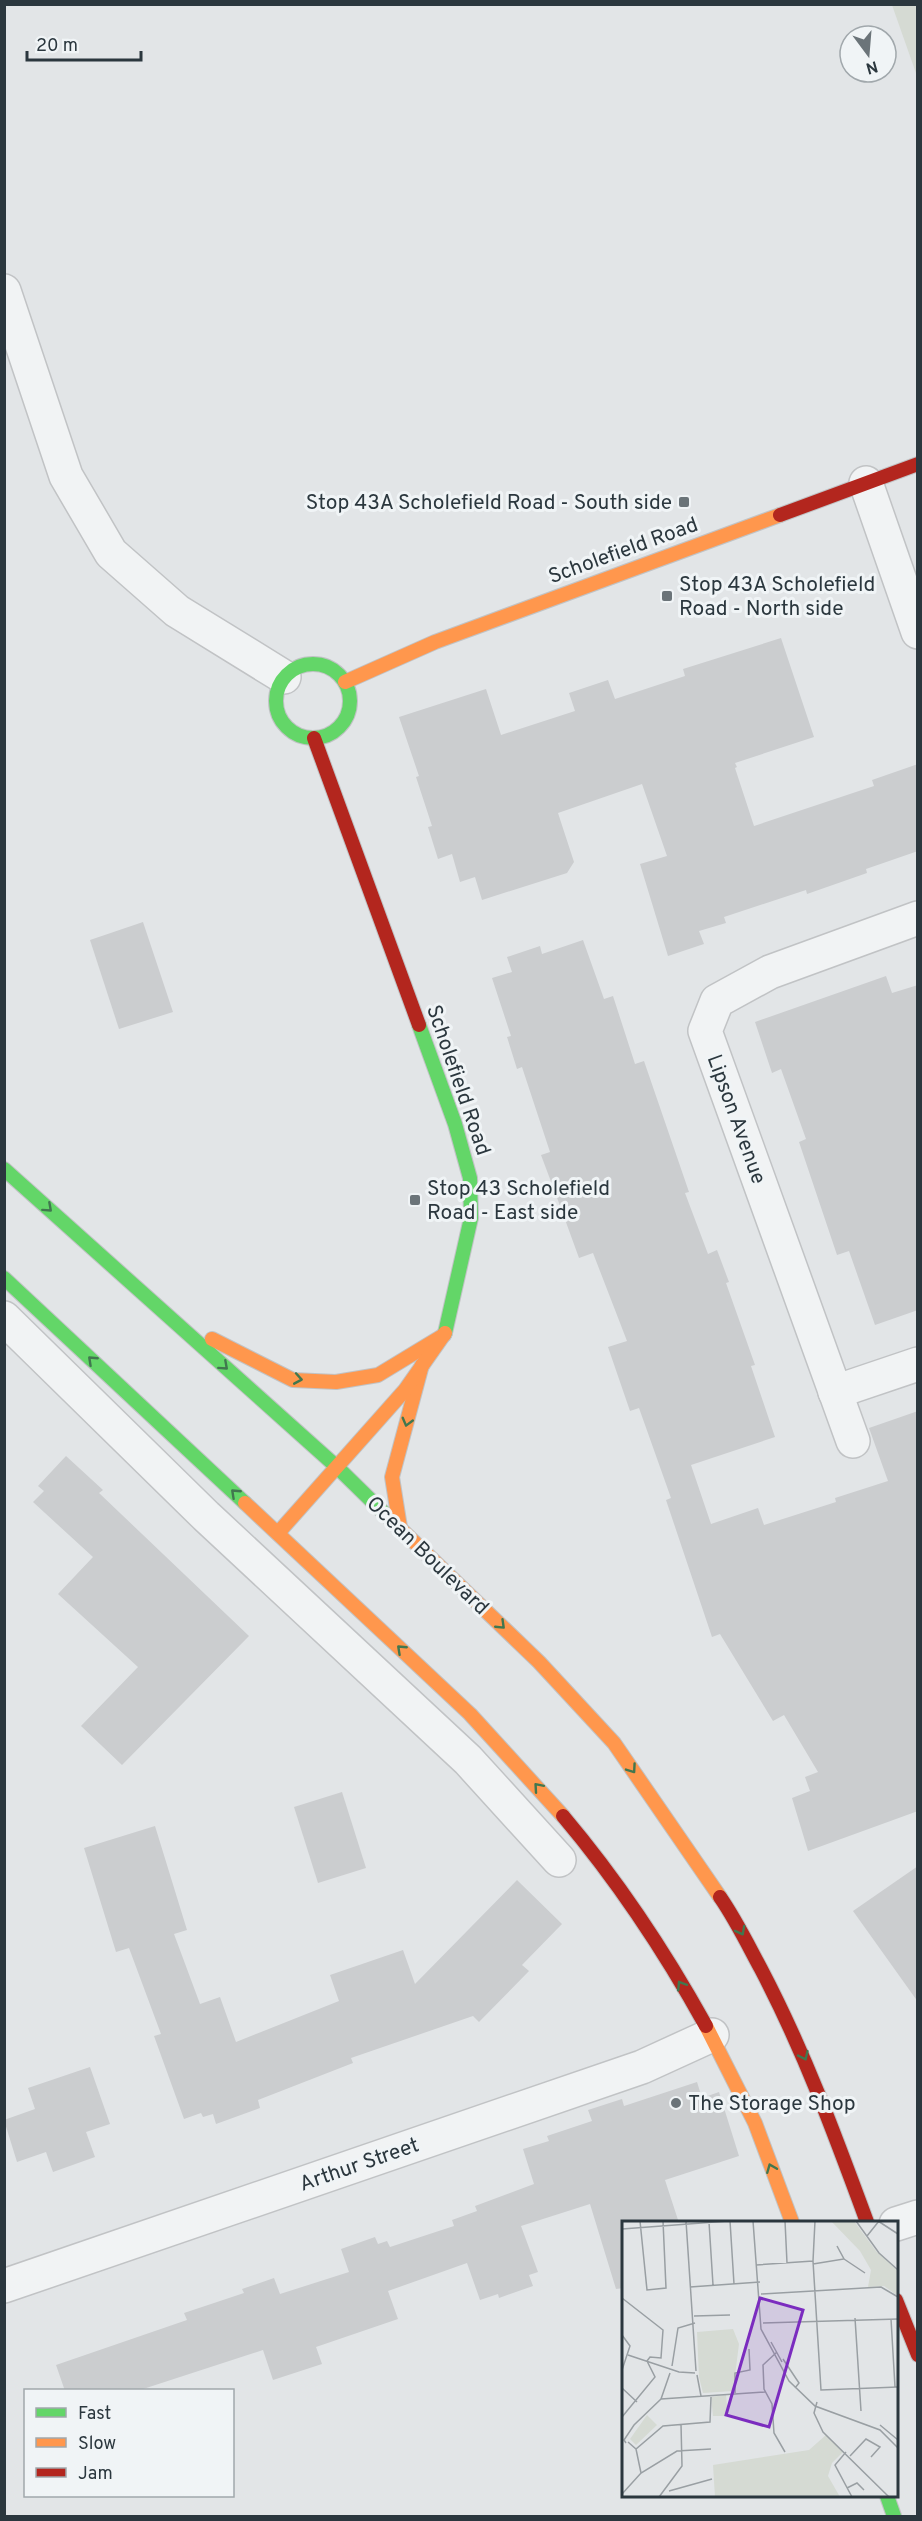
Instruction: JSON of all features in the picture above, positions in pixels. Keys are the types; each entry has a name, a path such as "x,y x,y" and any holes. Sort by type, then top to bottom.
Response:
{"main road":[{"name":"Scholefield Road","path":"345,682 435,642 918,464"},
{"path":"309,664 323,665 335,671 345,682 350,696 349,711 342,725 329,735 315,738 299,736 286,727 278,714 276,701 278,688 284,677 295,668 309,664"},
{"name":"Scholefield Road","path":"278,1533 405,1390 444,1335 471,1218 470,1178 455,1124 315,738"},
{"name":"Ocean Boulevard","path":"4,1169 338,1468 539,1662 614,1743 733,1916 779,2003 809,2067 866,2221"},
{"path":"4,1278 470,1714 539,1787 607,1875 657,1947 712,2035 742,2094 791,2221"},
{"path":"170,1317 293,1380 336,1383 378,1375 444,1335"},
{"path":"400,1527 392,1477 422,1365"},
{"path":"898,2303 918,2355"},
{"path":"887,2497 894,2517"}],"street":[{"path":"4,291 66,476 111,553 177,612 284,677"},
{"path":"866,483 918,632"},
{"name":"Lipson Avenue","path":"853,1441 705,1030 717,1001 770,972 918,918"},
{"path":"4,1318 206,1516 468,1760 560,1860"},
{"path":"835,1392 918,1364"},
{"name":"Arthur Street","path":"4,2286 642,2067 712,2035"},
{"path":"898,2224 918,2217"}],"shaded area":[{"path":"892,5 917,5 917,76"}],"building":[{"path":"781,638 814,737 735,763 754,826 874,786 872,780 918,764 918,851 866,869 867,873 807,894 806,890 724,917 726,923 699,931 704,944 668,956 640,864 667,856 642,784 558,813 574,862 567,873 482,900 475,877 460,882 452,854 438,859 428,827 432,826 416,777 419,776 399,717 486,689 501,735 575,711 569,693 608,680 615,699 685,676 683,669"},
{"path":"143,922 173,1012 119,1029 90,940"},
{"path":"583,940 604,999 613,996 635,1064 644,1061 689,1192 685,1193 708,1254 717,1250 729,1282 726,1283 755,1365 751,1366 775,1437 691,1465 711,1524 758,1508 764,1525 836,1502 835,1498 888,1481 869,1428 918,1411 918,1811 808,1851 792,1798 810,1791 805,1777 818,1772 784,1715 773,1721 720,1634 712,1637 666,1500 671,1498 639,1408 630,1411 608,1347 627,1341 593,1253 579,1258 541,1155 550,1152 522,1067 517,1069 507,1037 511,1036 492,978 512,972 507,957 540,946 542,954"},
{"path":"886,976 892,993 918,985 918,1310 875,1325 849,1251 837,1255 799,1142 806,1139 781,1069 772,1073 755,1022"},
{"path":"66,1456 103,1490 99,1493 249,1636 122,1765 81,1726 138,1667 58,1594 93,1557 33,1502 44,1491 38,1486"},
{"path":"342,1792 366,1868 318,1883 294,1807"},
{"path":"155,1826 187,1930 174,1934 200,2004 220,1997 236,2042 339,2001 330,1975 403,1950 415,1984 517,1880 562,1924 522,1965 529,1971 479,2022 473,2016 351,2058 353,2063 258,2100 260,2108 216,2124 213,2114 203,2117 201,2113 184,2119 154,2036 161,2034 129,1948 116,1952 84,1848"},
{"path":"918,1866 918,2002 853,1911"},
{"path":"90,2067 110,2124 86,2132 95,2157 53,2172 46,2152 17,2162 4,2120 35,2109 28,2088"},
{"path":"697,2082 702,2098 719,2092 739,2156 665,2180 678,2221 622,2221 622,2288 616,2289 590,2204 521,2226 538,2272 529,2275 533,2286 499,2298 498,2294 480,2300 467,2263 388,2291 398,2319 316,2347 322,2364 273,2380 263,2350 143,2389 64,2389 56,2365 187,2320 184,2313 244,2293 242,2289 274,2278 280,2294 349,2272 341,2249 375,2237 378,2244 387,2241 390,2247 454,2226 452,2220 477,2211 475,2206 534,2184 523,2149 549,2141 547,2136 592,2121 588,2110 622,2099 624,2106"}],"traffic: fast":[{"path":"313,664 334,670 344,680 350,701 344,722 334,732 313,738 292,732 282,722 276,701 282,680 292,670 313,664"},
{"path":"419,1025 455,1124 470,1178 471,1218 445,1333"},
{"path":"4,1169 338,1468 385,1514"},
{"path":"4,1278 245,1503"},
{"path":"887,2497 894,2516"}],"traffic: slow":[{"path":"345,682 435,642 780,515"},
{"path":"278,1533 405,1390 445,1333"},
{"path":"212,1339 293,1380 336,1382 378,1375 444,1335"},
{"path":"400,1527 392,1477 422,1365"},
{"path":"245,1503 470,1714 563,1816"},
{"path":"385,1514 539,1662 614,1743 720,1897"},
{"path":"706,2026 755,2123 792,2221"}],"traffic: jam":[{"path":"780,515 918,464"},
{"path":"314,738 419,1025"},
{"path":"563,1816 639,1917 706,2026"},
{"path":"720,1897 747,1942 777,2000 831,2125 867,2221"},
{"path":"898,2305 918,2355"}],"place":[{"name":"Stop 43A Scholefield Road - South side","path":"684,502"},
{"name":"Stop 43A Scholefield Road - North side","path":"667,596"},
{"name":"Stop 43 Scholefield Road - East side","path":"415,1200"},
{"name":"The Storage Shop","path":"676,2103"}]}
